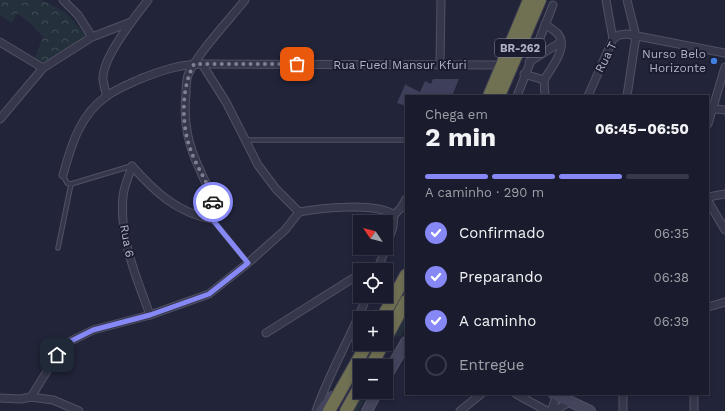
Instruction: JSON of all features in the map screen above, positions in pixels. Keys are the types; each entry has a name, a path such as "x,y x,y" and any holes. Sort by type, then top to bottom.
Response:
{"highway":[{"name":"BR-262","path":"489,95 529,0"},
{"name":"BR-262","path":"499,95 540,0"},
{"path":"386,311 405,277"},
{"path":"393,325 405,303"},
{"path":"329,411 363,351"},
{"path":"346,411 353,398"}],"main road":[{"path":"393,365 405,344"},
{"path":"321,411 345,382"},
{"path":"561,397 590,411"},
{"path":"366,411 373,399"}],"street":[{"path":"64,0 78,15 92,37"},
{"path":"106,96 103,80 105,68 131,22 148,0"},
{"path":"132,166 162,197 184,211 212,219 215,209 213,199 191,151 185,129 185,101 188,76 194,64 245,0"},
{"path":"440,65 441,0"},
{"path":"606,0 613,39"},
{"path":"627,0 636,36 627,95"},
{"path":"517,95 524,74 553,5"},
{"path":"0,119 43,68 92,37 131,22"},
{"path":"545,24 558,35 561,42 560,51 544,80 545,95"},
{"name":"Rua T","path":"588,95 613,39 619,35 636,36 725,53"},
{"path":"0,42 43,68"},
{"path":"529,62 561,42"},
{"name":"Rua Fued Mansur Kfuri","path":"63,175 70,147 78,129 87,115 106,96 161,70 194,64 502,65"},
{"path":"202,64 226,102 258,165 276,190 299,212"},
{"path":"709,119 725,67"},
{"path":"524,74 544,80"},
{"path":"711,109 725,110"},
{"name":"Rua 6","path":"132,166 123,195 123,224 128,255 150,315"},
{"path":"709,197 725,194"},
{"path":"393,227 394,215 401,208 405,200"},
{"path":"709,203 725,230"},
{"path":"31,397 57,355 71,341 93,330 150,315 209,294 248,263 285,230 299,212 330,207 372,208 387,210 394,215"},
{"path":"266,333 353,278"},
{"path":"709,307 725,302"},
{"path":"316,411 326,384 364,303"},
{"path":"460,411 480,395"},
{"path":"518,395 547,411"},
{"path":"623,395 623,411"},
{"path":"694,395 694,411"},
{"path":"0,398 21,400 31,397 53,400 79,411"},
{"path":"552,411 561,397"},
{"path":"552,411 561,397"}],"lane":[{"path":"246,140 341,142 405,140"},
{"path":"63,175 67,184 71,184 132,166"},
{"path":"58,248 71,184"},
{"path":"212,219 248,263"}],"green space":[{"path":"0,0 42,0 65,12 88,37 43,66 34,60 43,37 31,24 17,13 12,23 0,15"},
{"path":"405,313 405,329 401,336 393,337"},
{"path":"357,399 365,399 358,411 351,411"}],"building":[{"path":"433,79 459,79 452,95 405,95 405,106 397,103 406,83 406,85 420,92 425,81 431,84"}],"way so far":[{"path":"213,202 191,151 185,129 185,101 188,76 194,64 297,64"}],"place":[{"name":"Nurso Belo Horizonte","path":"714,61"}],"route":[{"path":"57,355 71,341 93,330 150,315 209,294 225,283 248,263 212,219 215,209 213,202"}]}
